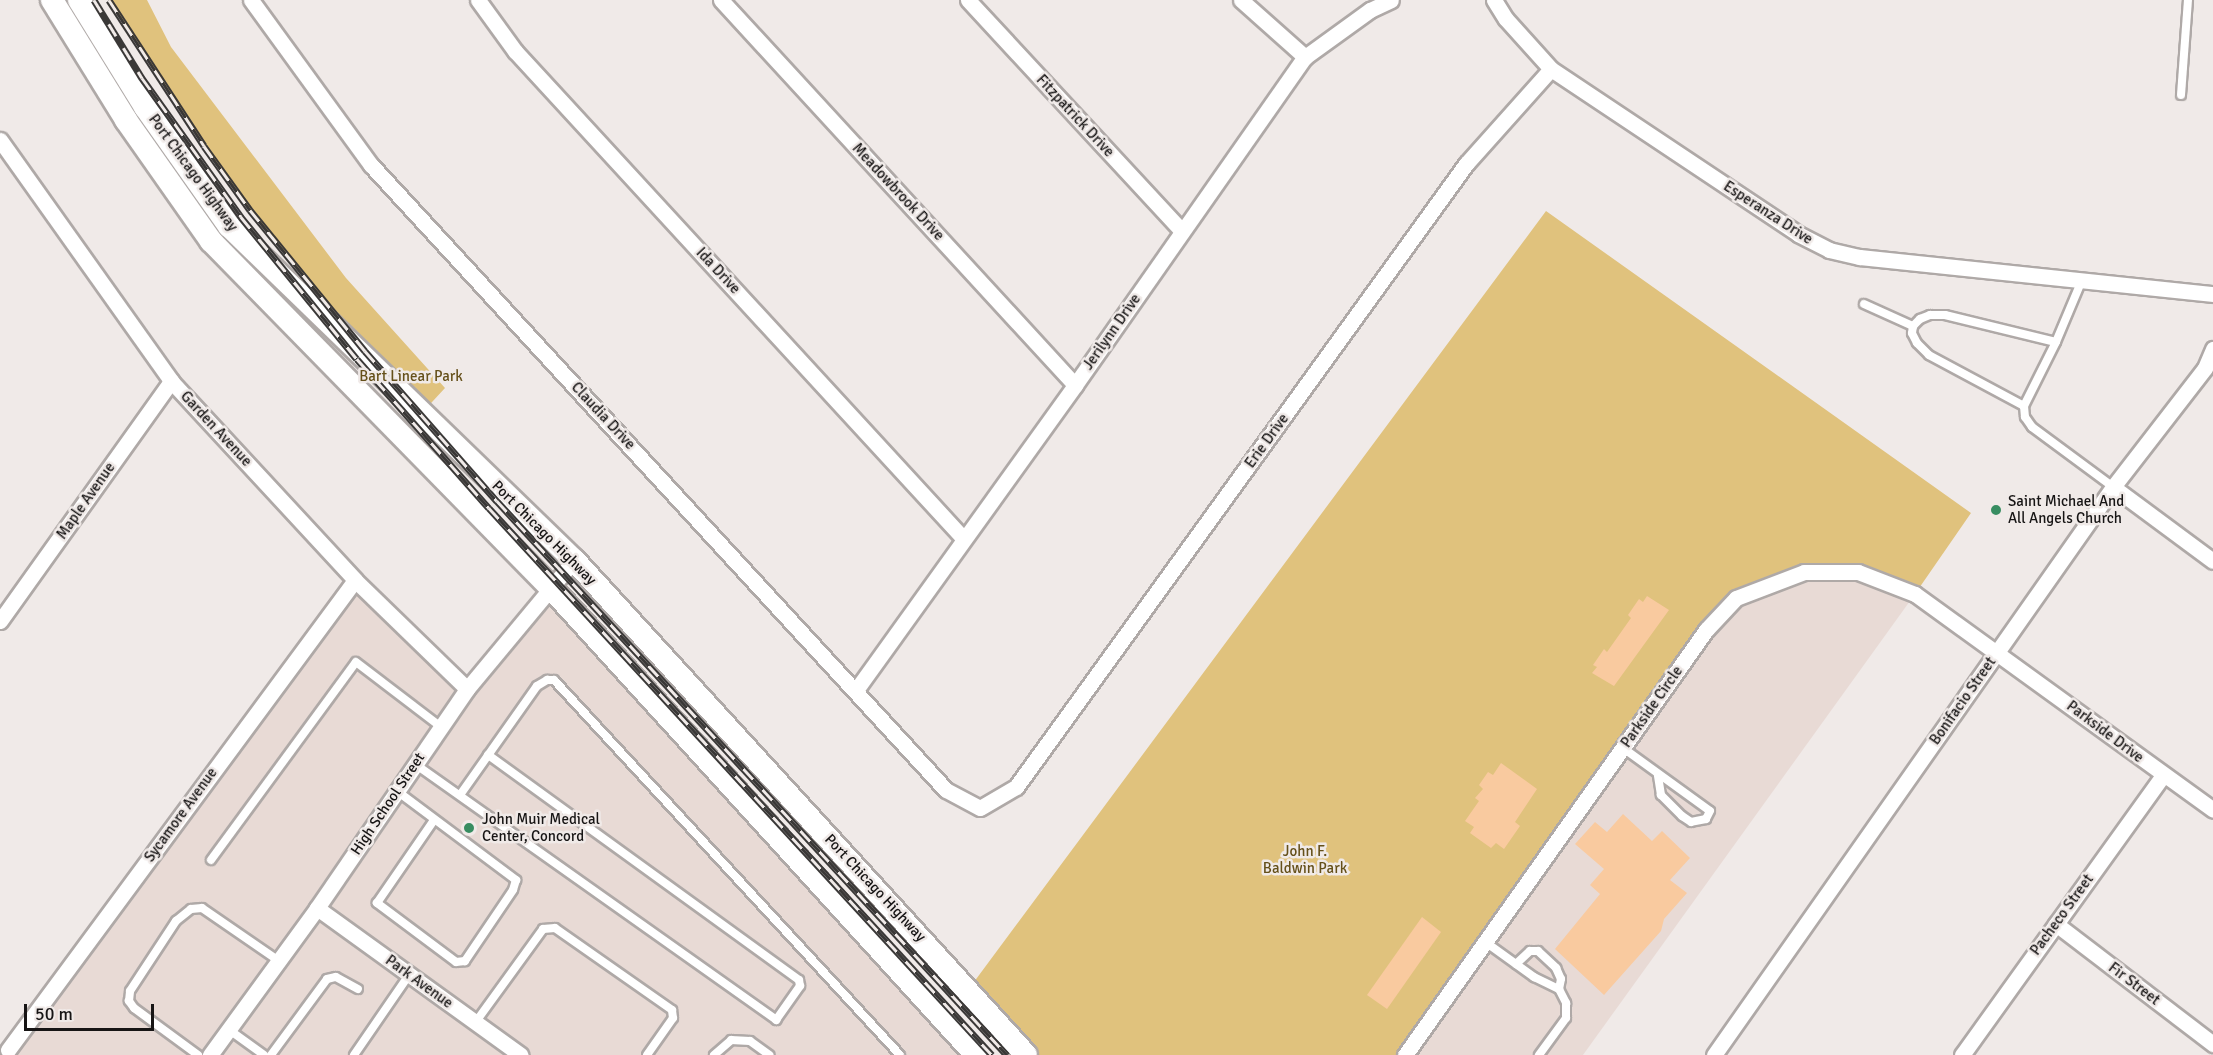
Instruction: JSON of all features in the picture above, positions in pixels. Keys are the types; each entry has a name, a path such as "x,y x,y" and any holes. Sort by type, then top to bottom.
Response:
{"main road":[{"name":"Port Chicago Highway","path":"52,0 126,120 211,242 551,588 976,1055"},
{"name":"Port Chicago Highway","path":"79,0 145,107 229,226 574,560 1026,1055"}],"street":[{"name":"Claudia Drive","path":"251,0 370,165 946,790 980,808"},
{"name":"Ida Drive","path":"478,0 515,51 963,538"},
{"name":"Meadowbrook Drive","path":"721,0 1075,385"},
{"name":"Fitzpatrick Drive","path":"968,0 1182,231"},
{"path":"1241,0 1305,57"},
{"name":"Jerilynn Drive","path":"856,690 1075,385 1305,57 1370,10 1391,0"},
{"name":"Esperanza Drive","path":"1494,0 1506,19 1551,69 1798,234 1829,250 1860,257 2213,294"},
{"name":"Erie Drive","path":"980,808 1016,787 1466,164 1551,69"},
{"name":"Garden Avenue","path":"0,140 171,381 354,580 467,689"},
{"name":"Bonifacio Street","path":"1714,1055 2113,487 2205,368 2213,349"},
{"name":"Maple Avenue","path":"0,621 171,381"},
{"path":"2113,487 2213,561"},
{"name":"High School Street","path":"210,1055 317,908 467,689 574,560"},
{"name":"Parkside Circle","path":"1405,1055 1706,630 1736,598 1804,572 1858,572 1915,594 1998,652"},
{"name":"Sycamore Avenue","path":"8,1049 354,580"},
{"name":"Parkside Drive","path":"1998,652 2213,810"},
{"name":"Pacheco Street","path":"1962,1055 2163,775"},
{"name":"Park Avenue","path":"317,908 521,1055"},
{"name":"Fir Street","path":"2056,924 2213,1044"}],"lane":[{"path":"2181,95 2188,0"},
{"path":"2082,280 2056,342 2024,406 2025,417 2032,427 2113,487"},
{"path":"1864,304 1913,326"},
{"path":"2024,406 1929,355 1917,343 1912,333 1913,326 1920,319 1930,315 1945,315 2056,342"},
{"path":"212,860 356,663 441,727"},
{"path":"460,795 537,686 547,680 554,680 900,1055"},
{"path":"1623,748 1710,811 1706,819 1690,822 1682,816 1661,795 1658,775"},
{"path":"415,764 776,1020 800,987 799,980 488,755"},
{"path":"397,791 516,880 513,890 465,961 456,962 377,903 434,820"},
{"path":"198,1055 134,1008 129,1001 130,991 176,921 191,909 202,908 279,961"},
{"path":"476,1023 543,928 555,928 672,1010 673,1018 647,1055"},
{"path":"1484,941 1516,964 1559,989 1566,1003 1566,1018 1539,1055"},
{"path":"1516,964 1524,955 1538,951 1556,968 1561,979 1559,989"},
{"path":"354,1055 409,975"},
{"path":"271,1055 327,979 336,977 358,989"},
{"path":"228,1029 264,1055"},
{"path":"714,1055 731,1040 750,1041 769,1055"}],"shaded area":[{"path":"1804,572 1858,572 1915,594 1583,1055 1405,1055 1736,598"},
{"name":"John Muir Medical Center, Concord","path":"355,580 467,689 551,588 974,1055 0,1055 0,1044 8,1049"}],"green space":[{"name":"Bart Linear Park","path":"109,0 147,0 171,47 346,278 445,388 420,415 250,210 204,146"},
{"name":"John F. Baldwin Park","path":"1546,211 1971,513 1915,594 1858,572 1804,572 1736,598 1405,1055 1026,1055 968,990"}],"building":[{"path":"1647,596 1669,610 1614,686 1592,673 1597,667 1593,665 1604,649 1607,652 1631,618 1628,615 1639,599 1643,602"},
{"path":"1501,763 1537,789 1515,822 1520,826 1504,849 1496,843 1491,848 1470,833 1474,827 1465,821 1479,801 1475,798 1483,789 1479,785 1488,772 1493,775"},
{"path":"1623,814 1652,841 1662,831 1690,858 1670,880 1687,893 1664,919 1661,931 1604,995 1555,949 1600,894 1590,885 1604,869 1575,844 1595,822 1607,832"},
{"path":"1422,917 1441,932 1387,1009 1367,995"}],"railway":[{"path":"94,0 142,78 241,217 357,359 489,508 992,1055"},
{"path":"109,0 204,146 250,210 365,351 497,501 1007,1055"}],"place":[{"name":"Saint Michael And All Angels Church","path":"1996,510"},
{"name":"John Muir Medical Center, Concord","path":"469,828"}]}
